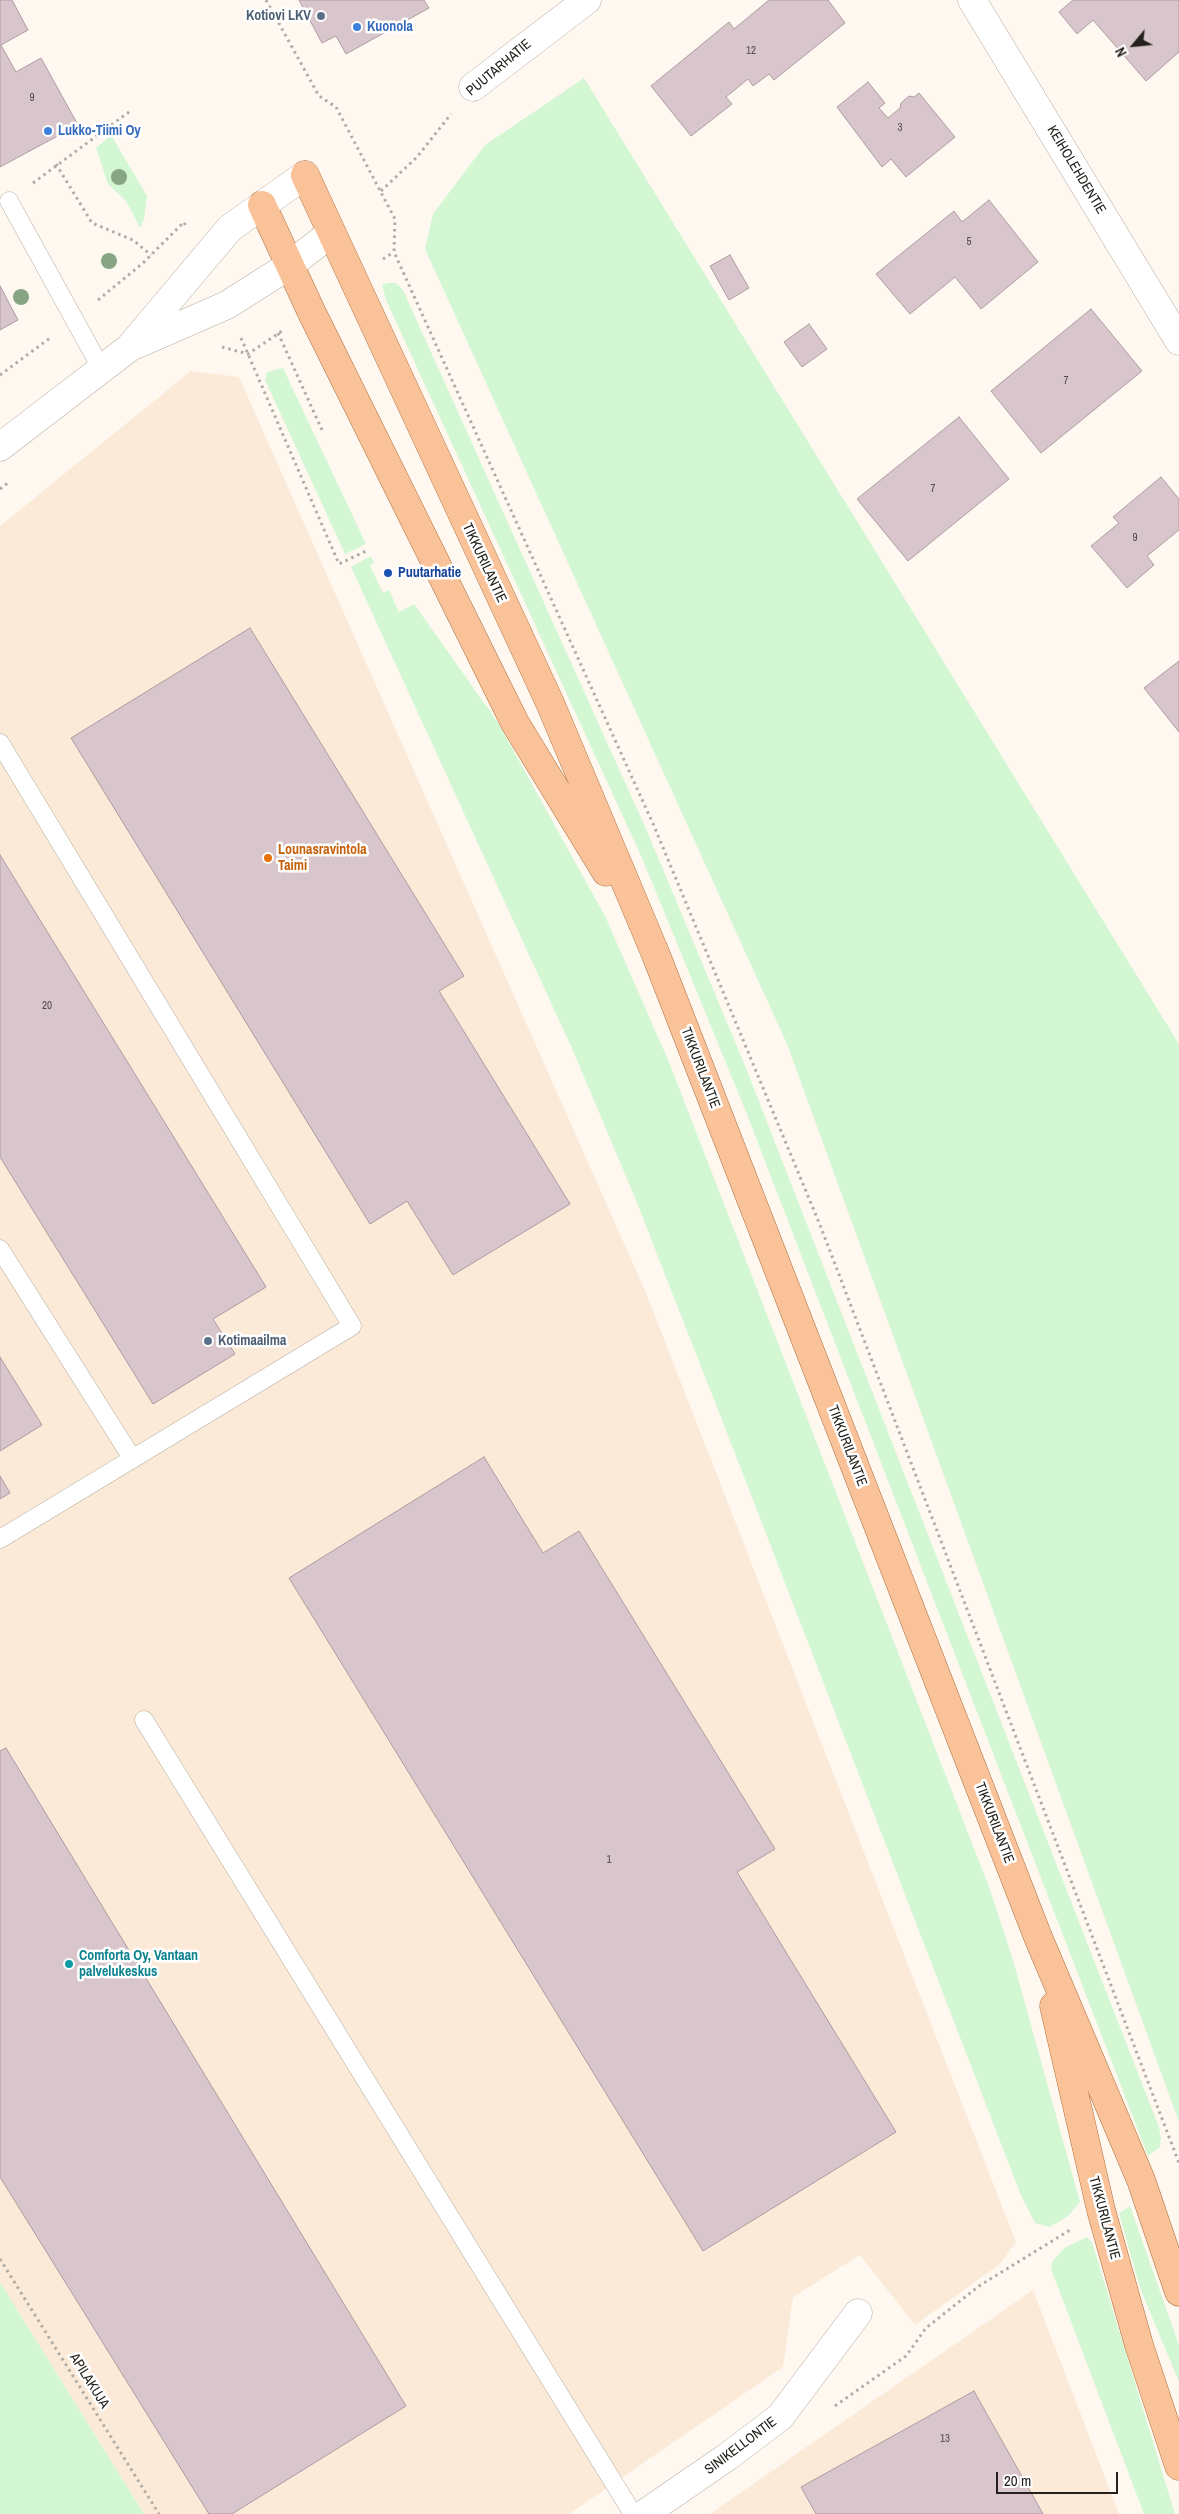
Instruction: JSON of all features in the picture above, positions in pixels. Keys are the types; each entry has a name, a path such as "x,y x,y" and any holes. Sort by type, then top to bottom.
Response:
{"main road":[{"name":"TIKKURILANTIE","path":"305,175 550,703 656,955 1038,1937 1141,2180 1179,2292"},
{"name":"TIKKURILANTIE","path":"262,205 515,723 656,955"},
{"name":"TIKKURILANTIE","path":"1038,1937 1101,2210 1139,2345 1179,2466"}],"street":[{"name":"PUUTARHATIE","path":"473,87 587,0"},
{"name":"KEIHOLEHDENTIE","path":"972,0 1179,341"},
{"path":"0,447 128,348 230,228 305,175"},
{"path":"128,348 227,305 290,265 331,233"},
{"name":"SINIKELLONTIE","path":"644,2514 727,2457 780,2417 858,2313"}],"lane":[{"path":"9,202 102,368"},
{"path":"0,743 352,1326 0,1539"},
{"path":"0,1249 132,1458"},
{"path":"144,1720 633,2514"}],"path":[{"path":"266,0 319,96 336,107 395,219 394,252 654,826 820,1224 1179,2163"},
{"name":"PUUTARHATIE","path":"381,191 417,157 473,87"},
{"path":"9,202 56,164 129,112"},
{"path":"56,164 92,223 133,240 151,255"},
{"path":"278,333 322,430"},
{"path":"216,346 248,354 339,564 368,550"},
{"path":"0,489 15,478"},
{"path":"827,2411 906,2356 926,2328 979,2286 1034,2254 1101,2210"},
{"name":"APILAKUJA","path":"0,2259 159,2514"}],"shaded area":[{"path":"191,371 239,377 646,1293 1016,2242 1000,2264 915,2325 860,2255 793,2297 783,2367 569,2514 144,2514 0,2282 0,526"},
{"path":"1033,2290 1119,2514 710,2514"}],"green space":[{"path":"584,78 1179,1044 1179,2122 787,1044 425,249 433,214 485,145"},
{"path":"111,135 147,196 144,219 140,228 126,201 108,184 96,148"},
{"path":"396,283 403,290 647,831 746,1068 1159,2127 1160,2147 1148,2156 746,1112 642,858 386,300 382,285"},
{"path":"283,368 366,544 345,554 265,380 267,372"},
{"path":"371,556 374,563 370,566 383,593 389,590 399,612 414,604 497,721 605,916 669,1062 989,1887 1013,1960 1080,2202 1068,2216 1050,2227 1035,2223 1020,2193 743,1474 635,1198 574,1053 351,567"},
{"path":"1130,2206 1179,2345 1179,2382 1140,2288 1119,2213"},
{"path":"1087,2237 1092,2242 1175,2514 1144,2514 1051,2269 1052,2262 1064,2248"},
{"path":"0,2282 144,2514 0,2514"}],"building":[{"path":"0,0 12,0 28,30 1,45 16,72 41,58 78,125 0,167"},
{"path":"299,0 424,0 429,8 346,54 336,36 322,43"},
{"path":"769,0 828,0 845,23 774,80 769,74 753,86 748,79 726,97 732,104 691,136 651,86 729,22 734,29"},
{"path":"1073,0 1179,0 1179,52 1146,81 1093,20 1077,34 1059,12"},
{"path":"868,82 885,103 879,108 888,118 900,108 901,103 909,96 914,97 919,93 955,137 906,177 891,159 882,167 837,107"},
{"path":"989,200 1038,262 981,309 955,277 910,314 876,274 954,211 962,222"},
{"path":"730,255 749,288 729,300 710,266"},
{"path":"0,286 18,320 0,330"},
{"path":"1091,309 1142,371 1041,453 991,391"},
{"path":"809,324 827,349 802,367 784,342"},
{"path":"959,417 1009,479 908,561 857,499"},
{"path":"1161,477 1179,499 1179,530 1147,556 1154,565 1127,588 1091,546 1119,523 1113,517"},
{"path":"250,628 464,976 439,991 570,1204 453,1275 407,1201 370,1224 71,738"},
{"path":"1179,661 1179,732 1144,688"},
{"path":"0,855 266,1287 213,1319 235,1354 153,1404 0,1157"},
{"path":"0,1357 42,1425 0,1451"},
{"path":"484,1457 543,1553 579,1531 775,1849 737,1872 896,2132 703,2251 289,1578"},
{"path":"0,1476 10,1493 0,1499"},
{"name":"Comforta Oy, Vantaan palvelukeskus","path":"6,1748 406,2406 232,2514 209,2514 0,2177 0,1751"},
{"path":"974,2391 1043,2514 816,2514 801,2487"}],"place":[{"name":"Kotiovi LKV","path":"321,16"},
{"name":"Kuonola","path":"357,27"},
{"name":"Lukko-Tiimi Oy","path":"48,131"},
{"name":"Puutarhatie","path":"388,573"},
{"name":"Lounasravintola Taimi","path":"268,858"},
{"name":"Kotimaailma","path":"208,1341"},
{"name":"Comforta Oy, Vantaan palvelukeskus","path":"69,1964"}]}
